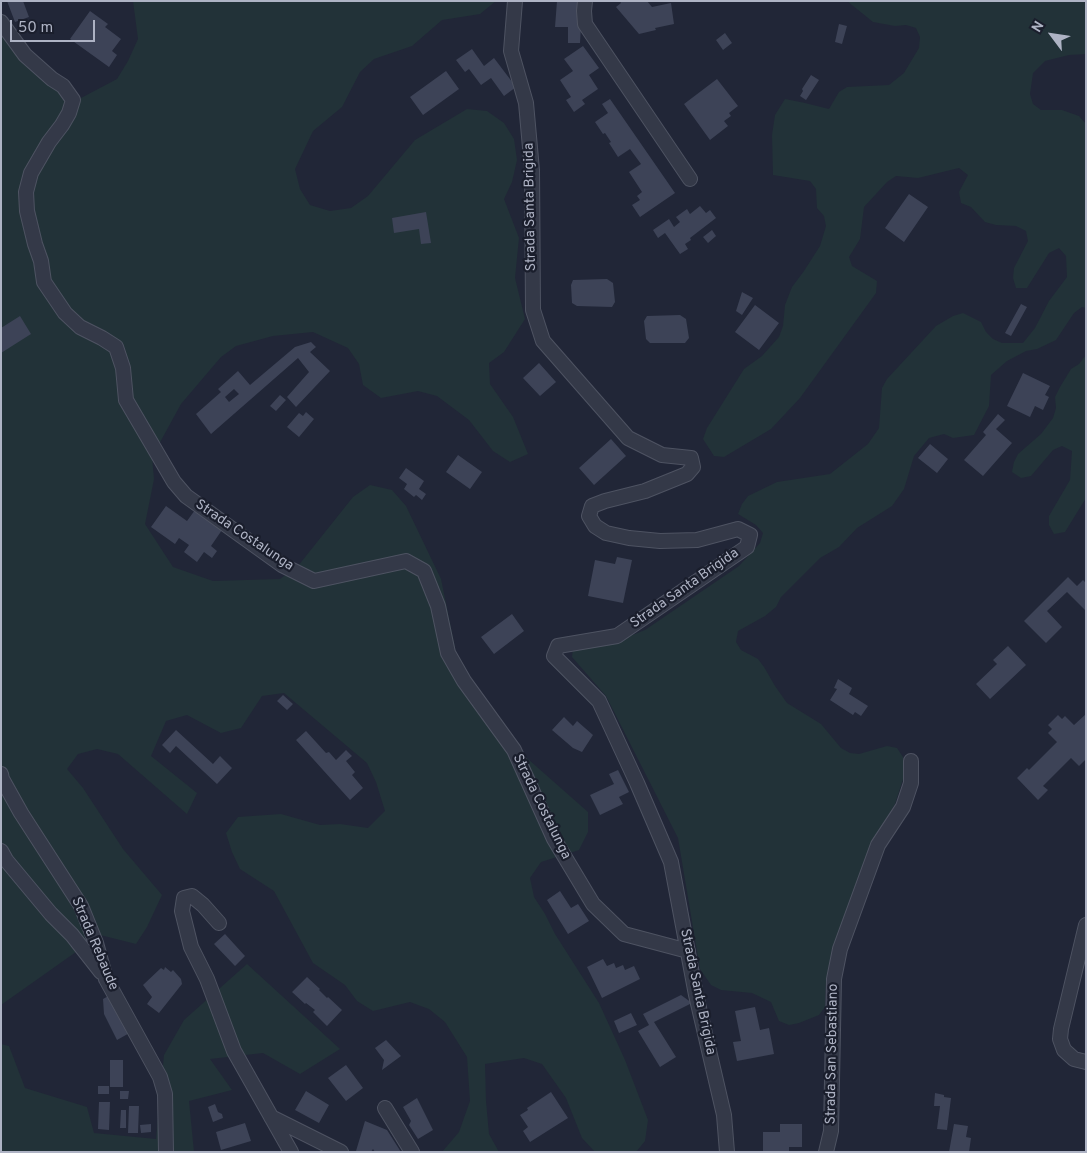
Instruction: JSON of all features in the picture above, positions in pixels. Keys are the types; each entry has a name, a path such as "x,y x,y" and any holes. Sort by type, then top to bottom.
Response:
{"street":[{"name":"Strada Santa Brigida","path":"515,1 511,51 526,103 532,170 533,310 543,342 628,438 662,455 691,458 692,467 687,474 645,491 592,506 589,516 594,526 606,533 629,538 660,541 697,540 738,530 750,535 747,546 617,636 558,646 554,656 599,701 671,862 696,995 724,1115 727,1152"},
{"path":"586,1 584,11 585,24 690,179"},
{"name":"Strada Costalunga","path":"1,22 25,55 52,79 63,86 74,100 62,125 48,142 31,173 26,192 27,211 41,261 44,282 65,313 80,327 116,347 124,368 126,400 174,482 186,496 282,565 314,581 406,561 424,571 438,606 448,653 464,681 514,750 554,839 593,904 624,934 688,952"},
{"name":"Strada San Sebastiano","path":"826,1152 831,1131 834,980 840,949 878,845 903,807 911,783 911,762"},
{"name":"Strada Rebaude","path":"1,774 21,813 81,906 96,943 106,979 160,1077 165,1094 166,1152"},
{"path":"1,851 6,860 72,936 106,979"},
{"path":"218,923 203,904 192,896 184,898 182,911 191,947 207,979 234,1051 291,1152"},
{"path":"1086,925 1060,1039 1064,1050 1074,1058 1086,1062"},
{"path":"385,1108 412,1152"},
{"path":"271,1116 341,1152"}],"shaded area":[{"path":"133,1 496,1 480,14 442,20 412,46 374,59 360,72 342,107 313,131 295,169 300,189 310,205 330,211 351,208 368,196 415,140 467,109 487,111 504,123 514,139 517,160 512,182 504,199 519,238 515,278 525,319 504,352 489,363 490,384 513,417 528,454 510,462 493,451 469,420 437,396 418,391 381,398 363,385 359,364 348,348 313,332 273,336 236,346 221,357 181,404 152,457 154,479 145,524 173,567 213,581 280,579 298,566 353,497 370,485 392,490 406,506 441,579 457,657 511,744 588,812 588,832 579,850 541,862 530,878 534,897 599,1003 625,1060 648,1120 645,1141 636,1152 595,1152 582,1138 566,1098 542,1064 524,1058 485,1064 489,1134 499,1152 442,1152 459,1132 470,1101 467,1057 445,1022 429,1009 410,1002 373,1011 357,1001 345,985 313,963 274,891 240,869 232,852 226,833 238,817 281,814 320,825 340,824 368,828 385,811 376,782 367,763 284,693 262,696 241,728 221,733 187,715 166,721 151,756 197,793 187,814 118,754 97,749 78,754 67,769 83,788 123,849 162,895 147,927 136,944 100,935 1,1005 1,24 47,76 81,98 117,79 128,61 138,39"},
{"path":"847,1 1083,1 1086,4 1086,54 1069,55 1045,61 1033,73 1030,94 1033,104 1041,110 1062,110 1079,116 1086,124 1086,308 1082,307 1074,313 1056,340 1037,349 1026,351 1007,361 991,375 989,406 974,435 953,438 944,434 929,438 914,456 904,489 892,506 857,528 839,547 820,558 781,597 776,607 765,616 738,631 736,642 741,650 758,659 787,703 821,724 841,748 850,753 859,754 887,746 897,748 903,757 905,773 895,804 879,831 857,881 837,939 826,980 825,1007 819,1015 789,1025 779,1021 771,1002 752,993 721,990 711,985 700,969 678,838 606,696 572,657 573,649 610,644 645,630 739,566 760,543 763,533 756,525 738,514 748,496 777,482 830,474 868,444 879,428 882,388 887,379 936,326 953,316 963,313 981,322 986,332 993,339 1002,343 1023,343 1035,328 1049,301 1067,277 1066,256 1059,248 1049,253 1027,288 1016,288 1013,278 1014,268 1028,241 1026,231 1016,226 996,225 985,222 971,207 961,203 959,192 968,175 959,168 918,178 896,176 887,182 864,207 860,239 849,257 852,266 877,281 876,293 800,398 771,429 724,457 714,456 703,439 707,428 744,369 762,356 779,337 783,326 785,305 792,287 820,246 826,226 824,216 817,208 816,189 810,181 773,175 772,135 775,115 785,99 829,109 839,92 847,87 889,85 904,73 919,48 920,37 916,28 906,25 895,26 873,22"},
{"path":"1086,355 1086,498 1065,532 1054,534 1049,525 1049,516 1070,480 1072,451 1062,446 1053,450 1031,476 1021,478 1012,472 1018,454 1041,434 1053,418 1056,408 1055,397 1060,387 1071,369 1079,364"},
{"path":"247,964 340,1049 300,1074 263,1053 210,1059 232,1090 189,1101 194,1152 1,1152 1,1044 9,1046 25,1088 87,1107 94,1133 156,1139 164,1055 184,1020"}],"building":[{"path":"7,1 23,1 29,17 15,22"},
{"path":"557,1 579,1 578,25 581,25 580,43 568,43 568,27 555,27"},
{"path":"620,1 647,1 652,7 671,3 674,24 639,34 616,7 621,3"},
{"path":"90,11 108,24 105,27 121,39 112,51 117,55 109,67 70,39"},
{"path":"839,24 847,26 842,44 835,42"},
{"path":"725,33 732,43 723,50 716,40"},
{"path":"583,46 599,68 589,75 598,89 582,100 585,104 574,112 566,100 571,97 560,80 573,71 564,59"},
{"path":"472,49 484,66 494,58 516,87 504,96 491,78 481,85 469,69 465,72 456,60"},
{"path":"446,71 459,89 423,115 410,97"},
{"path":"811,75 819,80 806,100 800,96"},
{"path":"717,79 738,106 729,113 731,116 724,121 728,126 710,140 684,104"},
{"path":"610,99 675,193 640,217 632,205 640,200 637,196 642,192 629,172 641,164 630,149 618,157 609,143 611,142 595,122 608,113 602,104"},
{"path":"909,194 928,207 904,242 885,228"},
{"path":"700,206 706,213 710,210 716,218 690,238 691,240 685,244 688,249 680,254 665,233 658,238 653,230 669,219 674,227 680,222 676,217 687,209 690,214"},
{"path":"426,212 431,243 421,244 419,229 394,233 392,218"},
{"path":"712,230 716,236 708,243 703,237"},
{"path":"607,279 613,283 615,302 612,307 577,306 572,303 571,285 573,280"},
{"path":"742,292 753,298 742,315 736,311"},
{"path":"1021,304 1027,307 1011,336 1005,333"},
{"path":"755,305 779,323 759,350 735,332"},
{"path":"680,315 686,319 689,338 685,343 650,343 646,339 644,321 647,316"},
{"path":"20,316 31,334 1,353 1,328"},
{"path":"311,342 316,347 310,352 330,371 296,407 287,397 309,372 298,358 211,434 196,414 221,392 218,389 238,371 250,385 295,347","holes":["234,389 239,394 229,402 225,397"]},
{"path":"539,363 556,382 540,396 523,378"},
{"path":"1023,373 1050,386 1045,395 1049,397 1043,410 1035,406 1030,417 1007,406"},
{"path":"280,395 286,400 276,411 270,406"},
{"path":"306,412 314,419 299,437 287,427 299,413 303,416"},
{"path":"998,414 1005,420 996,429 1012,443 983,476 964,460 986,435 983,432"},
{"path":"611,439 626,456 594,485 579,468"},
{"path":"930,444 948,459 937,473 918,458"},
{"path":"458,455 482,472 470,489 446,472"},
{"path":"406,468 424,481 419,489 426,494 422,500 416,495 414,497 404,489 407,484 399,478"},
{"path":"166,506 187,521 195,510 222,530 211,546 217,551 212,558 204,552 197,562 184,552 189,545 179,538 175,544 151,527"},
{"path":"617,557 632,560 623,603 588,596 595,560 615,564"},
{"path":"1068,577 1077,586 1083,580 1086,583 1086,611 1067,592 1047,611 1062,627 1046,643 1024,621"},
{"path":"512,614 524,631 494,654 481,637"},
{"path":"1008,646 1026,665 990,699 976,684 997,664 993,660"},
{"path":"838,679 852,688 849,694 868,706 861,716 855,712 853,715 830,700 837,689 834,688"},
{"path":"283,695 293,704 287,710 277,701"},
{"path":"1086,714 1086,759 1079,766 1071,758 1043,786 1048,790 1038,800 1017,778 1027,768 1029,770 1057,742 1048,733 1052,729 1048,725 1058,715 1062,719 1065,716 1074,725"},
{"path":"564,717 573,726 577,721 593,735 582,752 573,748 552,730"},
{"path":"176,730 213,764 220,756 232,768 217,784 176,746 170,753 162,745"},
{"path":"306,731 326,753 329,752 336,760 346,750 352,756 346,761 355,772 352,775 363,788 350,800 296,740"},
{"path":"618,770 629,792 619,797 623,804 600,815 590,795 614,784 609,774"},
{"path":"560,891 571,908 578,904 589,921 568,934 547,900"},
{"path":"225,934 245,956 235,966 214,944"},
{"path":"603,959 607,966 614,963 616,968 623,965 625,970 634,966 640,979 602,998 587,967"},
{"path":"165,967 171,972 173,970 181,979 182,984 159,1013 147,1004 152,997 143,985 161,968 164,970"},
{"path":"307,977 327,998 342,1010 327,1026 313,1012 315,1010 292,992"},
{"path":"112,994 133,1031 117,1040 104,1014 103,999"},
{"path":"681,995 692,1003 654,1022 676,1057 660,1067 638,1031 649,1025 643,1014"},
{"path":"755,1007 760,1030 769,1028 774,1054 737,1061 733,1042 741,1041 735,1011"},
{"path":"631,1013 637,1025 619,1033 614,1021"},
{"path":"386,1040 401,1056 382,1070 384,1060 375,1048"},
{"path":"110,1060 123,1060 123,1087 110,1087"},
{"path":"346,1065 363,1088 346,1101 328,1078"},
{"path":"98,1086 109,1086 109,1094 98,1094"},
{"path":"120,1091 129,1091 128,1099 120,1099"},
{"path":"306,1091 329,1105 319,1123 295,1110"},
{"path":"551,1092 568,1118 530,1142 523,1131 528,1127 520,1115"},
{"path":"935,1093 951,1098 947,1130 937,1129 940,1106 934,1106"},
{"path":"417,1098 433,1130 418,1139 409,1125 411,1121 403,1107"},
{"path":"99,1102 110,1102 109,1130 98,1129"},
{"path":"215,1104 223,1118 213,1122 208,1107"},
{"path":"129,1106 139,1106 138,1133 128,1133"},
{"path":"121,1110 126,1110 126,1128 120,1128"},
{"path":"365,1121 387,1130 401,1152 375,1152 373,1149 371,1152 356,1151"},
{"path":"245,1123 251,1141 221,1150 216,1132"},
{"path":"151,1124 151,1132 141,1133 140,1125"},
{"path":"780,1124 802,1124 802,1147 789,1147 789,1152 763,1152 763,1132 780,1132"},
{"path":"954,1124 968,1126 966,1137 971,1138 969,1152 949,1152"}]}
